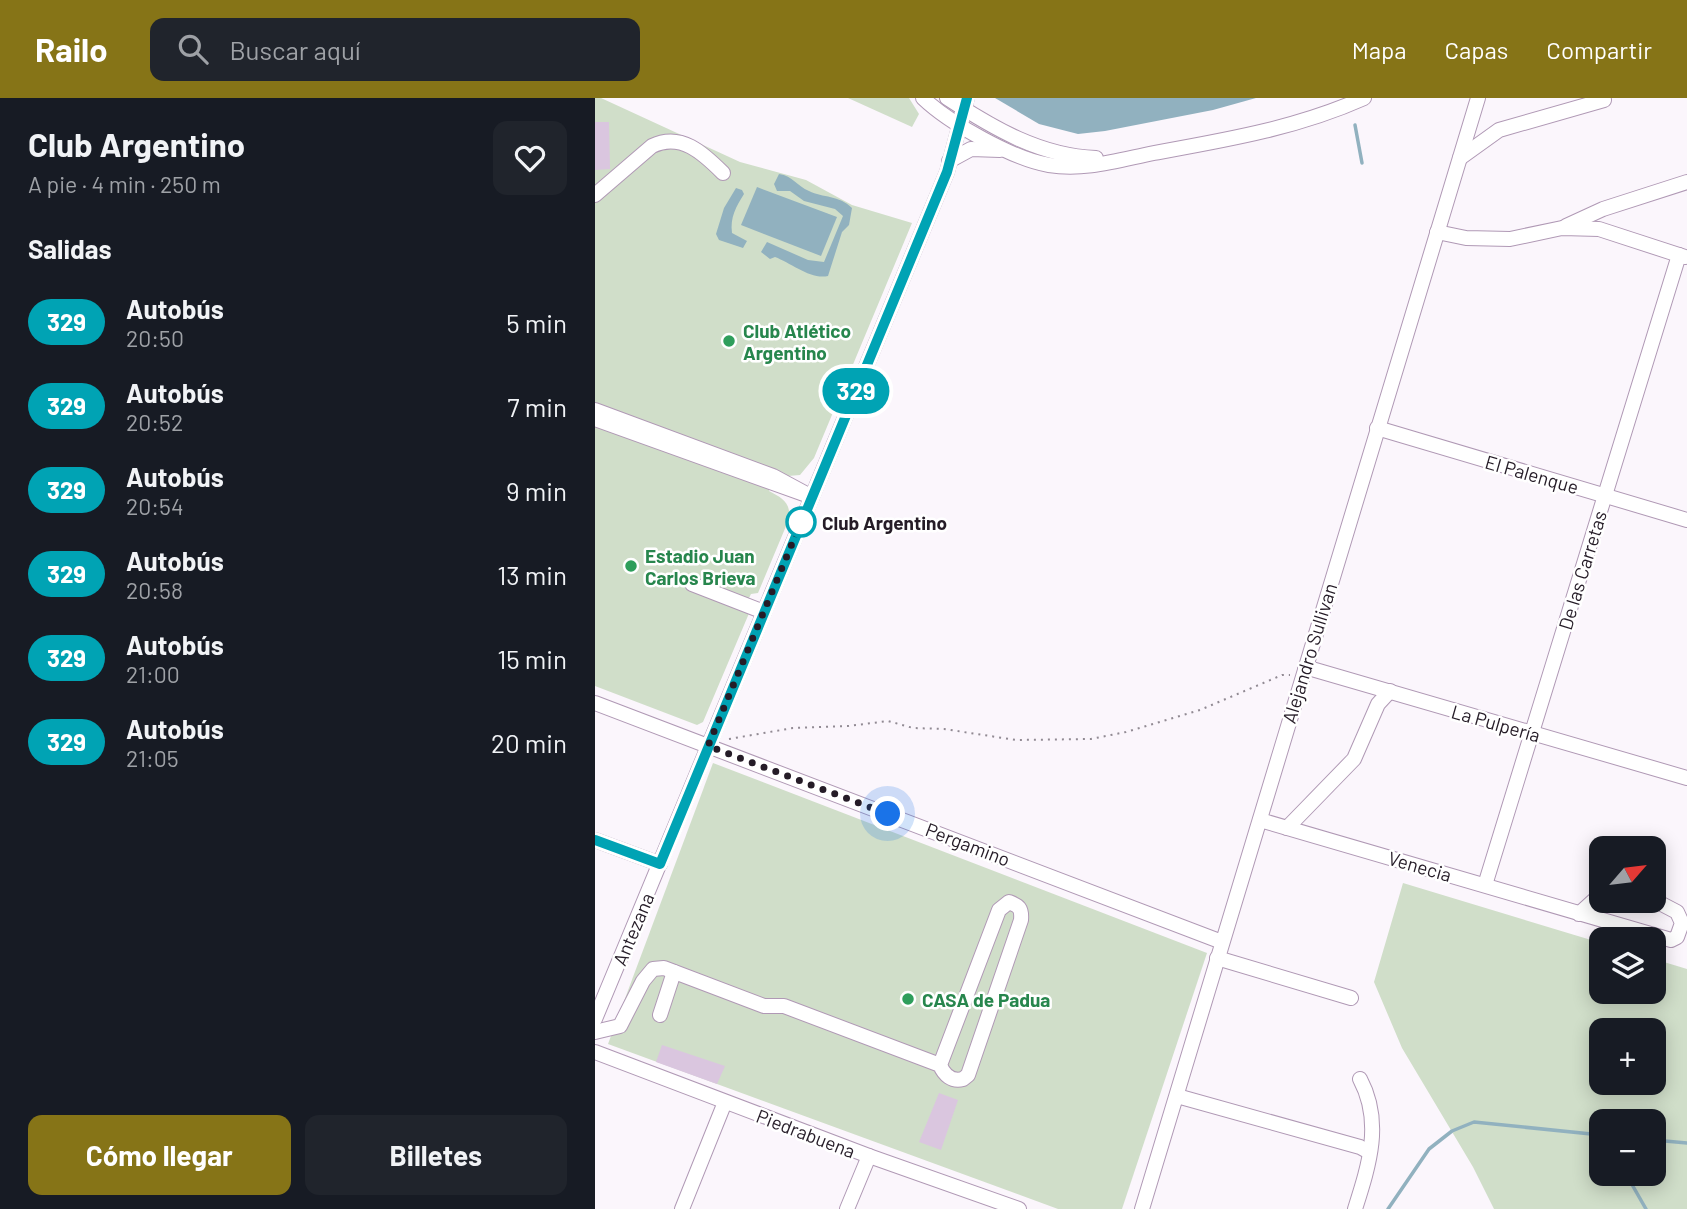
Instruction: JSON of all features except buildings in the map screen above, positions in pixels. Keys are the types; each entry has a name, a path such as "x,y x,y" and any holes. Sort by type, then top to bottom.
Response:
{"street":[{"path":"923,98 948,126 954,145"},
{"path":"947,98 966,104 1043,150 1068,156 1125,159"},
{"path":"1336,111 1354,98"},
{"path":"936,110 1007,151 1032,161 1070,167 1262,132 1336,111 1364,98"},
{"name":"Alejandro Sullivan","path":"1142,1209 1478,98"},
{"path":"1460,159 1496,132 1604,100"},
{"name":"Antezana","path":"595,1019 949,161 966,104"},
{"path":"1472,118 1483,128 1496,132"},
{"path":"595,195 652,146 661,142 692,146 723,173"},
{"path":"949,161 976,148 1007,151"},
{"path":"1437,232 1467,238 1510,239 1562,228 1603,209 1687,183"},
{"path":"1562,228 1599,229 1683,256"},
{"name":"De las Carretas","path":"1485,885 1683,256"},
{"path":"595,410 773,476 812,497"},
{"path":"595,419 812,497"},
{"name":"El Palenque","path":"1377,428 1687,520"},
{"path":"692,584 764,612"},
{"name":"La Pulpería","path":"1304,672 1390,691 1687,778"},
{"path":"1287,828 1354,760 1378,704 1390,691"},
{"name":"Pergamino","path":"595,703 1223,942"},
{"name":"Venecia","path":"1260,820 1671,940 1677,937 1682,923 1677,912 1666,906"},
{"path":"595,840 660,864"},
{"path":"595,1032 620,1026 643,981 653,969 664,968 764,1006 784,1006 940,1065 950,1078 958,1080 968,1075 1021,920 1022,911 1019,906 1009,902 999,910 940,1065"},
{"path":"1579,914 1589,905"},
{"path":"1217,958 1351,998"},
{"path":"660,1015 674,972"},
{"name":"Piedrabuena","path":"595,1052 992,1205 1019,1209"},
{"path":"1355,1209 1369,1165 1373,1111 1360,1079"},
{"path":"1177,1096 1360,1147 1369,1152"},
{"path":"682,1209 725,1102"},
{"path":"847,1209 869,1156"}],"path":[{"path":"729,740 793,728 888,721 913,728 1016,740 1091,739 1126,732 1200,710 1282,675 1304,672"}],"green space":[{"name":"Club Atlético Argentino","path":"595,98 601,98 740,162 806,180 852,205 912,223 814,458 800,475 788,476 778,471 769,491 782,498 787,505 789,519 758,593 751,594 746,604 750,611 703,722 697,725 595,686"},
{"path":"848,98 909,98 919,114 912,127"},
{"name":"CASA de Padua","path":"713,763 1207,953 1122,1209 1058,1209 608,1044"},
{"path":"1403,883 1589,939 1589,1004 1666,1004 1666,963 1687,969 1687,1209 1494,1209 1473,1167 1402,1048 1374,982"}],"water":[{"path":"995,98 1256,98 1213,110 1078,134 1039,124"},
{"path":"779,174 809,191 842,201 852,208 849,225 842,232 828,276 815,276 775,257 770,259 761,252 767,242 808,260 824,262 843,216 835,209 804,201 790,191 777,191 774,184"},
{"path":"757,187 837,217 821,256 741,225"},
{"path":"736,188 744,194 733,217 732,233 747,241 743,248 719,240 716,234 724,208"}],"waterway":[{"path":"1355,125 1362,163"},
{"path":"1388,1209 1429,1149 1452,1131 1474,1122 1589,1134"},
{"path":"1666,1141 1687,1143"},
{"path":"1633,1186 1646,1209"}],"bus line":[{"name":"329","path":"595,840 660,864 947,172 967,98"}],"place":[{"name":"Club Atlético Argentino","path":"729,341"},
{"name":"Club Argentino","path":"801,522"},
{"name":"Estadio Juan Carlos Brieva","path":"631,566"},
{"name":"CASA de Padua","path":"908,999"}],"route":[{"path":"801,522 708,746 888,814"}]}
